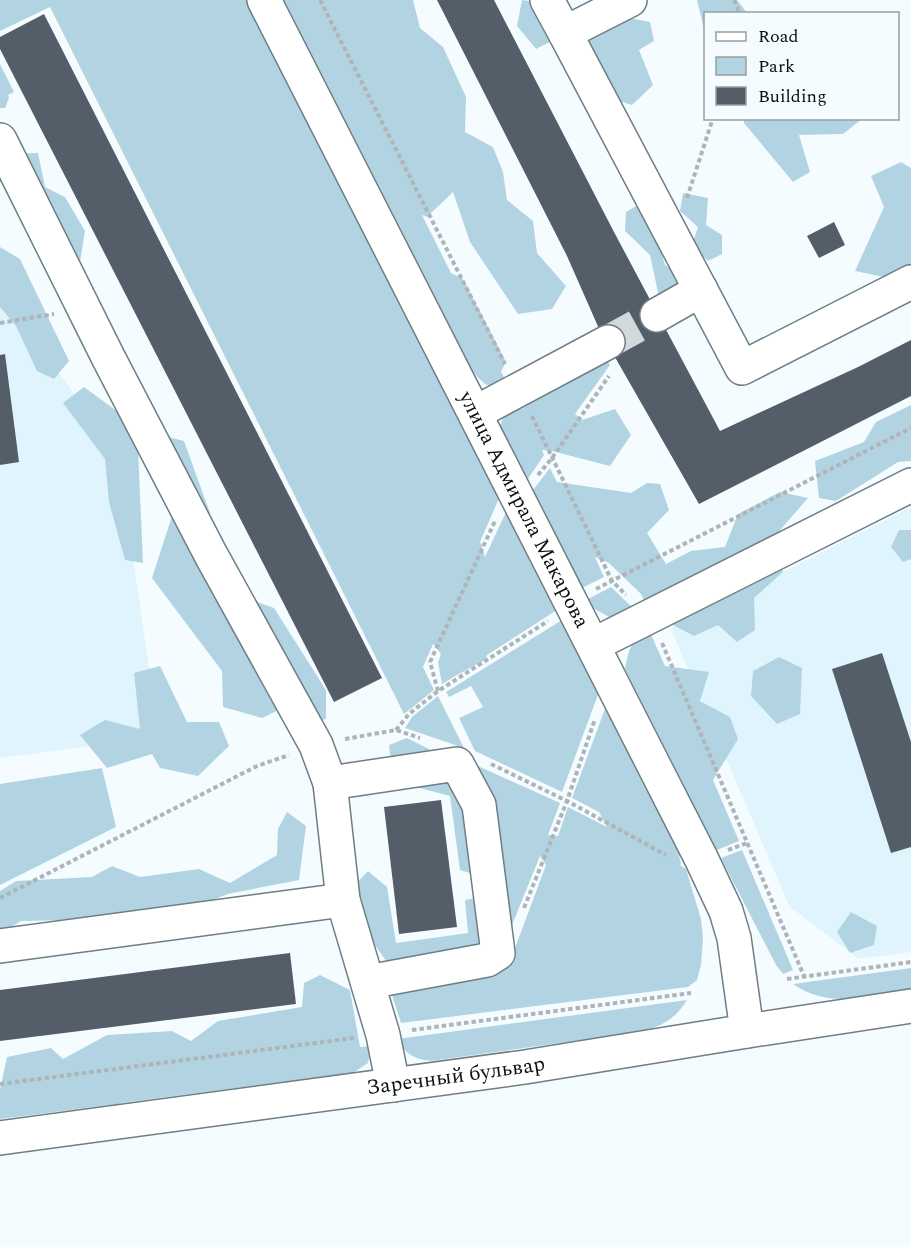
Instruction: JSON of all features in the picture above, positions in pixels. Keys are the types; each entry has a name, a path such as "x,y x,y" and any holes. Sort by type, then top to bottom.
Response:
{"street":[{"name":"улица Адмирала Макарова","path":"264,0 726,911 734,938 747,1031"},
{"path":"547,0 742,368 911,282"},
{"path":"565,33 630,0"},
{"path":"0,140 84,309 212,555 316,745 330,783 343,900 383,1035 393,1084"},
{"path":"657,315 701,290"},
{"path":"475,413 608,342"},
{"path":"593,645 911,485"},
{"path":"330,783 457,764 479,805 498,953 488,960 368,982"},
{"path":"0,946 343,900"},
{"name":"Заречный бульвар","path":"0,1138 525,1067 911,1006"}],"path":[{"path":"320,0 518,389 612,581 655,627 804,976"},
{"path":"674,239 712,120"},
{"path":"0,323 84,309"},
{"path":"594,590 911,428"},
{"path":"396,730 409,714 438,691 548,620"},
{"path":"523,911 567,801 610,679"},
{"path":"787,979 911,962"},
{"path":"0,1084 691,993"}],"shaded area":[{"path":"0,291 118,455 159,737 0,758"},
{"path":"911,507 911,952 859,959 789,906 671,629"}],"green space":[{"path":"0,0 247,0 500,496 480,542 485,557 507,510 557,610 487,655 485,660 442,684 438,662 441,654 433,644 423,667 434,690 404,714 50,7 0,31"},
{"path":"284,0 413,0 420,28 443,47 466,97 465,132 493,147 503,172 507,200 533,221 537,253 566,286 552,309 518,314 470,242 453,192 427,217 422,215 451,273 463,279 506,362 501,371 506,382 496,386 488,385 474,373"},
{"path":"522,0 543,3 555,25 550,42 536,49 517,26"},
{"path":"697,0 737,0 746,12 704,12 704,29"},
{"path":"615,15 650,22 654,41 639,50 653,85 632,105 615,100 581,47 592,23"},
{"path":"0,64 14,92 8,95 5,108 0,108"},
{"path":"744,120 861,120 843,134 799,135 810,172 793,182 744,123"},
{"path":"38,153 45,187 65,197 85,231 80,262 53,269 31,242 37,210 19,186 0,182 0,154"},
{"path":"901,162 911,168 911,264 889,278 855,271 884,207 871,176"},
{"path":"683,193 708,198 706,225 722,235 722,254 708,261 692,245 698,227 680,211"},
{"path":"636,206 654,226 665,265 685,278 674,298 659,297 650,255 625,231 626,212"},
{"path":"0,247 20,259 69,361 54,379 37,371 16,326 0,307"},
{"path":"605,357 610,365 575,414 582,420 615,409 631,435 610,466 542,450 544,455 528,479 500,427 503,417 519,405 522,409 530,403 529,400"},
{"path":"84,387 137,426 143,563 125,560 109,502 105,459 63,403"},
{"path":"911,405 911,461 898,462 836,501 819,498 815,461 864,442 876,422"},
{"path":"168,437 184,441 210,513 187,531 225,591 274,608 326,690 326,719 303,725 287,706 262,718 223,707 222,671 152,578 172,516 157,490"},
{"path":"550,468 557,482 631,493 647,483 660,484 669,510 647,533 666,564 691,551 725,547 738,514 780,492 808,498 775,536 783,572 754,598 755,630 737,642 718,625 694,636 650,613 641,594 609,563 595,557 604,577 582,588 533,490"},
{"path":"899,530 911,530 911,559 903,562 891,547"},
{"path":"611,587 635,610 611,618 593,608 588,599"},
{"path":"562,620 599,692 562,792 475,751 459,718 483,707 471,686 449,697 446,692"},
{"path":"649,630 665,666 709,672 700,701 730,717 738,739 713,780 739,841 717,850 625,669 632,645 638,637"},
{"path":"779,657 802,668 800,714 777,724 751,696 753,671"},
{"path":"160,666 187,722 219,722 229,746 198,776 160,768 152,754 107,768 80,735 105,720 140,729 134,673"},
{"path":"438,696 464,748 405,728 412,717"},
{"path":"606,706 674,839 680,856 680,865 686,869 701,919 703,938 701,965 697,980 688,987 401,1023 389,986 391,968 375,945 351,889 368,871 387,887 396,943 468,933 465,900 499,894 469,762 560,803 548,835 558,836 568,807 607,827 599,812 572,798","holes":["540,856 546,865 515,948 507,953 487,949 506,940"]},
{"path":"407,738 429,749 447,769 465,781 477,875 460,870 450,796 393,781 389,745"},
{"path":"102,768 116,827 0,885 0,784"},
{"path":"287,812 306,826 299,880 228,894 144,926 84,920 21,921 0,934 0,891 16,881 92,877 112,866 140,877 199,869 230,883 277,855 278,829"},
{"path":"742,850 793,970 783,974 776,965 721,858"},
{"path":"851,912 877,926 874,945 850,953 837,932"},
{"path":"911,968 911,992 835,999 806,992 793,984"},
{"path":"320,975 350,990 360,1047 372,1046 368,1063 353,1073 121,1103 114,1107 109,1105 0,1119 0,1090 7,1057 51,1048 63,1059 107,1035 172,1031 191,1041 218,1021 302,1007 304,983"},
{"path":"687,1000 669,1020 645,1031 431,1061 411,1055 397,1039"}],"building":[{"path":"437,0 494,0 720,431 911,340 911,396 699,504 600,331 567,256"},
{"path":"44,14 382,678 334,702 0,49 0,37"},
{"path":"834,222 845,245 819,258 807,236"},
{"path":"5,354 19,462 0,465 0,355"},
{"path":"882,653 911,742 911,847 891,853 832,669"},
{"path":"441,800 457,927 399,934 384,807"},
{"path":"290,953 296,1004 0,1041 0,990"}],"tunnel":[{"path":"608,342 657,315"}]}
